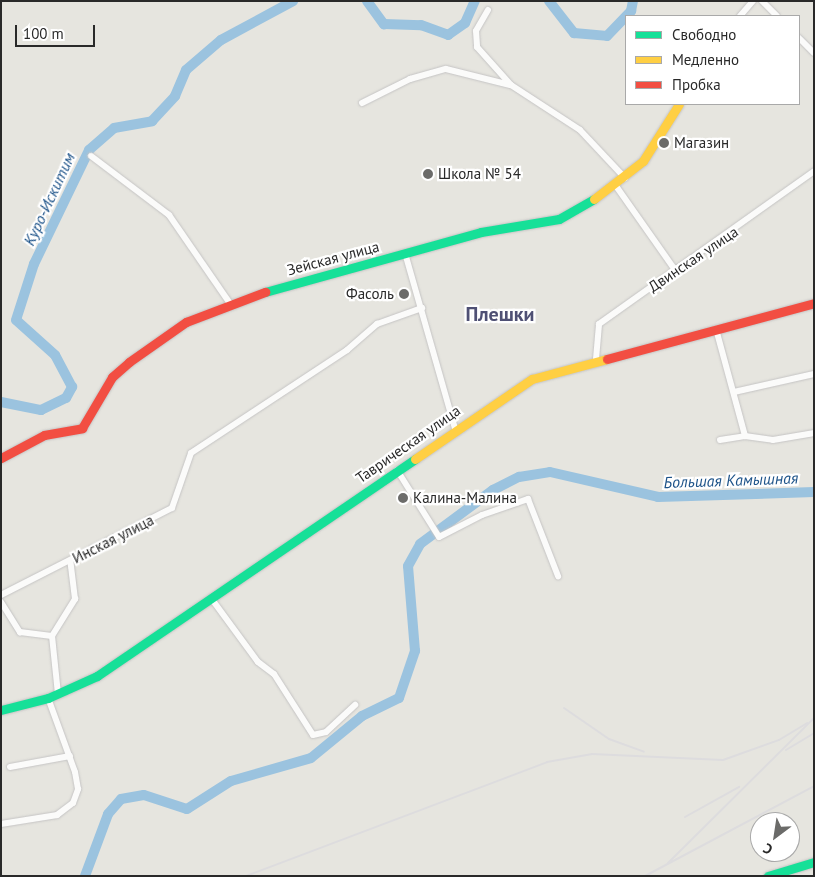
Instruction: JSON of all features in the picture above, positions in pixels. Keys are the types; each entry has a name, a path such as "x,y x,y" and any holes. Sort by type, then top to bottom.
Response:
{"main road":[{"name":"Зейская улица","path":"1,458 44,434 82,428 112,377 129,362 186,322 229,302 481,232 559,219 616,186 625,178 658,140 678,105"},
{"name":"Таврическая улица","path":"1,710 48,698 97,676 456,428 532,379 596,359 716,330 814,303"},
{"path":"768,876 814,862"}],"street":[{"path":"741,15 753,1"},
{"path":"762,1 776,15"},
{"path":"488,10 475,43 511,85 580,130 625,178"},
{"path":"800,39 814,53"},
{"path":"362,103 410,79 446,68 511,85"},
{"path":"91,156 169,216 229,302"},
{"name":"Двинская улица","path":"596,359 599,324 814,171"},
{"path":"616,186 674,270"},
{"path":"405,253 456,428"},
{"name":"Инская улица","path":"1,595 172,508 191,453 347,350 377,324 422,308"},
{"path":"716,330 734,392 744,436"},
{"path":"734,392 814,374"},
{"path":"720,440 744,436 773,440 814,433"},
{"path":"397,470 437,535 528,499 558,576"},
{"path":"58,694 52,636 75,599 70,561"},
{"path":"211,598 258,662 274,674 313,735 326,732 355,705"},
{"path":"1,602 20,632 52,636"},
{"path":"1,824 57,815 73,803 78,789 70,756 48,698"},
{"path":"10,767 70,756"}],"waterway":[{"name":"Куро-Искитим","path":"1,402 41,410 66,398 72,387 55,355 16,320 34,264 89,150 114,128 152,121 175,96 186,70 221,40 293,1"},
{"name":"Куро-Искитим","path":"367,1 384,24 421,25 448,35 465,23 475,1"},
{"name":"Куро-Искитим","path":"549,1 574,33 607,36 625,17"},
{"name":"Куро-Искитим","path":"627,15 631,11 633,1"},
{"name":"Большая Камышная","path":"85,876 108,814 121,799 144,795 187,809 231,781 311,758 362,716 399,698 415,651 408,566 420,544 493,490 519,477 550,472 658,497 814,492"}],"railway":[{"path":"564,708 609,739 644,752"},
{"path":"668,863 814,718"},
{"path":"246,876 547,762 592,754 723,760 779,740 807,723"},
{"path":"786,750 814,733"},
{"path":"645,876 814,786"},
{"path":"685,817 739,787"}],"traffic: fast":[{"path":"265,292 481,232 559,219 594,199"},
{"path":"1,710 48,698 97,676 415,459"},
{"path":"768,876 814,862"}],"traffic: slow":[{"path":"594,199 643,161 678,105"},
{"path":"415,459 532,379 607,359"}],"traffic: jam":[{"path":"1,458 44,435 82,428 112,377 129,362 186,322 265,292"},
{"path":"607,359 814,303"}],"place":[{"name":"Магазин","path":"664,143"},
{"name":"Школа № 54","path":"428,174"},
{"name":"Фасоль","path":"404,294"},
{"name":"Калина-Малина","path":"403,498"}],"district":[{"name":"Плешки","path":"500,314"}]}
